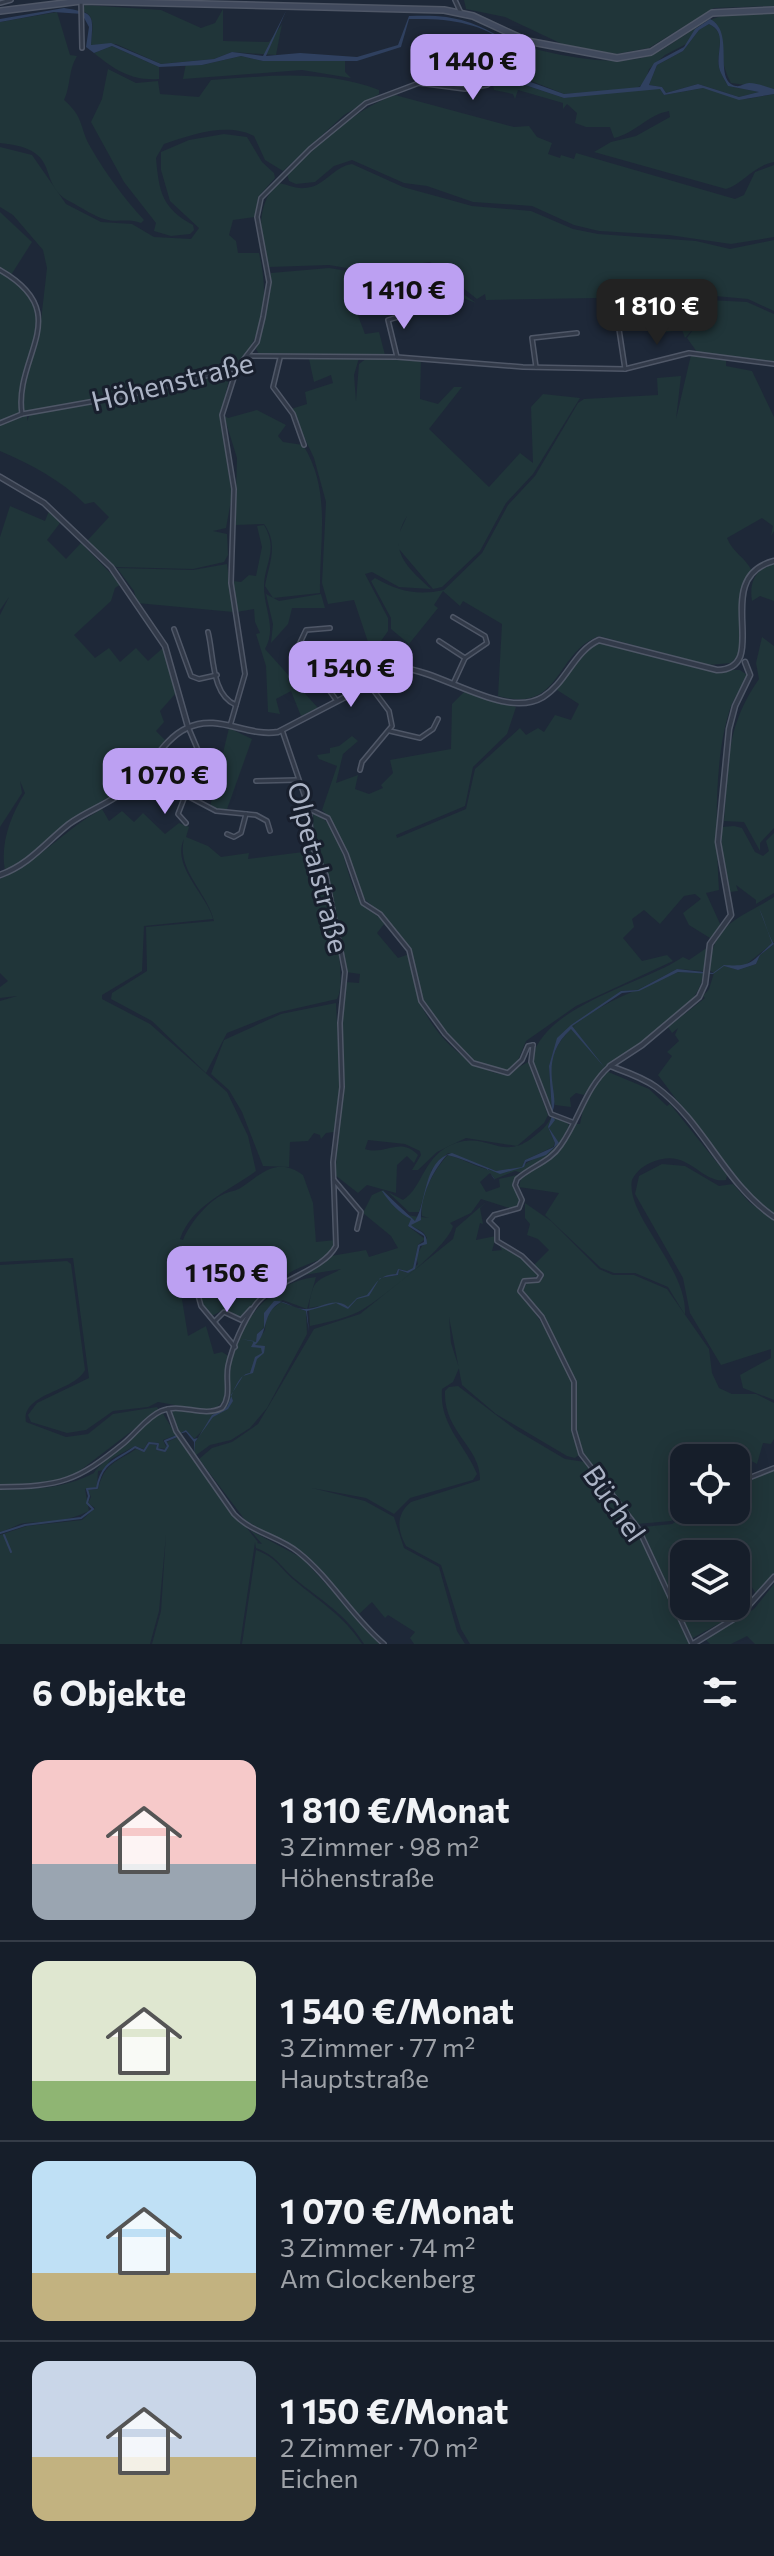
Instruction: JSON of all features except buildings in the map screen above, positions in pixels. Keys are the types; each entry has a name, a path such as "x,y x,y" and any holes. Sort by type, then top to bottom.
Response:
{"main road":[{"path":"0,11 81,4 461,13 518,41 600,56 631,58 661,47 712,13 774,10"}],"street":[{"path":"0,3 11,0"},
{"path":"283,8 285,0"},
{"path":"455,0 461,13"},
{"path":"81,4 82,48"},
{"path":"247,356 259,337 268,288 257,217 261,198 326,135 366,103 401,87 425,82 465,89 487,85 500,75 518,41"},
{"path":"0,270 21,284 40,316 36,345 20,394 22,414"},
{"path":"397,357 388,320 418,311 430,311"},
{"path":"617,316 625,369"},
{"path":"536,367 532,338 577,333"},
{"name":"Höhenstraße","path":"0,423 22,414 120,397 237,368 247,356 397,357 536,367 625,369 689,353 774,364"},
{"path":"280,358 273,387 293,414 304,445"},
{"path":"230,726 245,674 231,583 234,489 222,415 237,368"},
{"path":"0,477 44,503 111,567 165,646 188,727 200,755"},
{"path":"750,616 746,593 755,571 774,561"},
{"path":"453,617 487,640 485,646 465,658 453,684"},
{"path":"330,628 310,628 301,635 299,651 337,701"},
{"path":"174,629 191,676 199,679 217,675"},
{"path":"208,632 222,695 236,705"},
{"path":"0,875 32,859 72,822 132,785 170,740 188,727 211,722 264,733 282,730 389,671 405,668 519,704 536,701 557,684 587,647 599,640 616,641 717,670 747,659 750,675 731,719 718,842 731,913 710,944 702,994 593,1082 572,1122 553,1115 531,1062 533,1045 528,1046 517,1067 504,1073 466,1059 421,1001 410,952 380,914 363,903 328,818 309,809"},
{"path":"439,641 465,658"},
{"path":"311,666 337,662"},
{"path":"360,770 362,762 390,731 389,711 368,683"},
{"path":"390,731 420,738 433,729 438,719"},
{"name":"Olpetalstraße","path":"256,1305 333,1251 337,1240 334,1148 342,1087 340,1023 345,972 326,875 312,847 309,809 282,730"},
{"path":"200,755 213,758"},
{"path":"176,788 200,755"},
{"path":"256,781 297,780"},
{"path":"161,781 216,811 262,817 270,831"},
{"path":"185,796 178,814 186,823"},
{"path":"227,834 234,837 241,833 246,814"},
{"path":"610,1066 646,1080 670,1098 744,1194 774,1217"},
{"name":"Büchel","path":"572,1122 553,1155 517,1179 515,1185 522,1200 519,1208 494,1215 489,1221 497,1229 497,1241 522,1256 541,1275 538,1280 524,1281 520,1291 542,1317 574,1382 574,1430 581,1454 638,1528 692,1644"},
{"path":"334,1180 361,1212 357,1229"},
{"path":"198,1295 201,1306 235,1347"},
{"path":"215,1321 224,1312 241,1320 256,1305"},
{"path":"0,1487 41,1486 72,1480 168,1409 205,1412 222,1408 227,1400 228,1370 235,1347 256,1305"},
{"path":"168,1409 179,1435 242,1522 304,1557 384,1644"},
{"path":"750,1477 774,1468"},
{"path":"692,1644 740,1615 774,1577"}],"green space":[{"path":"464,0 774,0 774,6 714,8 649,48 616,54 562,44 505,17 466,9"},
{"path":"85,5 161,10 201,28 215,23 223,9 223,41 269,42 282,24 276,55 232,52 214,59 161,64 116,44 91,45 92,21 82,11"},
{"path":"57,12 70,55 77,56 64,100 79,118 87,141 103,167 144,220 141,223 109,220 83,209 60,195 42,160 34,152 0,143 0,22"},
{"path":"734,13 774,13 774,89 731,83 715,22 705,23"},
{"path":"709,24 720,38 719,67 728,86 760,92 739,97 698,84 666,93 662,87 649,85 657,65 683,51 699,30"},
{"path":"699,26 690,42 665,55 649,69 645,83 635,89 564,94 519,76 525,58 521,48 524,46 592,60 628,60 658,52"},
{"path":"112,46 159,67 159,79 124,73 94,53"},
{"path":"518,52 521,58 516,70 519,83 564,98 648,87 660,89 664,95 703,88 747,99 774,94 774,162 760,167 726,189 594,152 611,142 636,136 670,117 669,111 614,138 610,127 586,127 575,123 577,113 567,104 563,109 563,103 518,90 515,99 513,94 494,90 493,85 504,77"},
{"path":"241,56 263,61 345,61 345,72 351,78 302,70 183,79 186,63 202,65"},
{"path":"108,69 136,83 158,81 160,94 199,97 211,80 296,76 358,83 379,90 379,94 344,115 283,171 265,160 254,136 243,132 209,131 164,144 156,158 161,190 168,205 193,225 194,230 190,234 171,236 154,231 156,223 124,182 91,122 102,99"},
{"path":"395,95 514,127 529,126 537,137 552,143 548,154 560,158 561,155 574,159 576,153 735,199 744,195 755,172 774,165 774,237 731,244 669,235 599,231 574,225 532,206 473,202 427,186 404,183 352,160 334,166 315,182 296,184 289,181 287,174 338,129 365,109"},
{"path":"224,134 247,137 275,178 258,197 255,217 233,220 229,235 236,241 238,253 259,253 262,267 263,310 248,351 238,362 201,377 102,400 24,412 22,392 39,338 47,268 43,250 13,215 0,207 0,147 32,155 66,204 101,222 132,224 154,237 191,239 199,228 170,201 161,170 161,152 189,140"},
{"path":"352,164 403,187 472,206 531,211 573,229 598,234 696,241 730,249 774,240 774,311 748,299 715,296 486,300 485,294 477,299 430,262 365,271 329,265 269,267 261,233 262,212 265,201 278,183 298,188 312,187"},
{"path":"0,212 32,242 11,275 0,269"},
{"path":"424,266 476,303 447,292 445,285 404,287 402,275 389,277 391,294 357,313 365,334 379,332 385,355 259,354 256,349 271,288 271,273 329,268 365,274"},
{"path":"0,272 22,289 33,305 37,321 36,337 21,390 21,412 0,421"},
{"path":"640,300 705,300 699,320 685,338 682,330 649,334"},
{"path":"707,300 747,302 774,314 774,362 697,352 687,338 703,315"},
{"path":"691,355 726,357 726,366 752,371 774,417 774,531 771,536 773,526 762,518 727,538 752,571 744,593 744,640 740,652 731,663 709,665 599,636 573,655 546,689 534,697 519,699 498,696 502,624 463,601 460,606 443,591 434,605 438,608 409,644 391,629 391,618 371,581 375,578 416,592 444,590 482,553 508,505 535,476 578,403 584,399 658,395 657,378 681,376 676,419"},
{"path":"359,358 354,375 356,401 359,364 367,358 421,359 420,399 438,404 454,387 462,387 429,429 489,487 520,453 533,463 531,407 543,394 580,398 533,474 506,503 480,551 442,587 433,589 400,550 413,573 431,589 399,587 372,572 365,574 388,618 388,631 372,654 354,600 328,604 322,583 326,502 314,458 291,409 307,404 305,392 333,383 331,375 314,382 309,359"},
{"path":"231,371 220,417 232,495 226,528 213,531 227,534 228,555 224,562 193,569 116,567 87,541 109,517 94,502 85,504 46,474 0,451 0,424 23,415 27,416 27,421 30,414 109,401"},
{"path":"257,410 286,425 278,436 283,442 303,445 312,462 321,499 320,593 273,598 265,586 272,554 269,532 264,524 235,525 237,458 224,416 228,418"},
{"path":"10,506 45,521 49,511 60,523 47,540 66,559 81,543 121,584 115,588 111,601 74,635 95,658 109,648 120,662 136,648 148,661 163,648 176,693 160,711 164,722 156,731 165,740 131,783 70,821 38,851 5,871 4,851 8,831 25,793 20,781 22,793 0,827 0,615 9,597 0,610 0,537"},
{"path":"264,525 271,550 264,587 270,626 265,649 318,708 301,716 291,691 276,699 280,714 268,712 266,666 256,634 260,633 254,609 237,612 233,581 241,582 249,575 256,576 262,547 257,526"},
{"path":"227,564 233,612 137,603 134,591 117,568 193,570"},
{"path":"774,564 774,601 760,596 752,601 755,578 762,569"},
{"path":"266,594 279,601 321,594 325,608 292,608 288,624 271,643 273,624"},
{"path":"762,637 774,646 774,828 760,843 760,851 744,822 724,821 734,730 759,679 756,663"},
{"path":"605,640 717,670 740,670 747,675 730,709 718,775 719,890 706,893 721,926 710,938 689,925 683,913 701,899 695,894 684,896 660,924 644,910 632,919 634,927 623,938 642,961 667,955 673,961 576,1006 526,1041 516,1065 505,1072 474,1062 445,1033 422,1001 410,949 384,916 361,896 348,852 322,810 337,766 319,759 317,755 330,753 330,748 339,746 352,736 358,741 343,754 336,783 358,775 355,789 369,794 383,788 381,785 393,773 390,760 451,749 452,704 465,691 516,707 507,734 473,767 465,806 396,835 397,838 466,809 475,769 520,728 526,735 538,728 544,732 555,715 571,720 579,704 554,688 588,647"},
{"path":"229,728 252,739 226,812 210,807"},
{"path":"102,809 109,821 122,811 134,822 143,813 165,834 179,823 189,827 186,837 208,846 221,857 249,853 248,859 311,851 324,876 334,923 341,976 337,999 280,1012 227,1033 206,1073 152,1021 111,999 112,993 147,971 146,927 214,921 211,911 184,861 184,839 182,860 213,919 144,926 142,971 102,995 102,999 150,1024 227,1092 248,1136 256,1171 212,1200 202,1208 180,1239 183,1240 200,1213 218,1197 240,1188 263,1172 285,1167 303,1175 313,1203 316,1242 336,1240 329,1253 284,1277 239,1319 223,1310 212,1316 202,1305 200,1295 204,1294 192,1268 177,1269 188,1336 206,1326 214,1354 222,1352 230,1357 224,1400 217,1407 202,1410 158,1402 148,1407 113,1411 86,1430 67,1433 31,1422 28,1415 37,1403 89,1378 73,1258 0,1262 0,1001 17,996 0,998 0,987 8,981 0,973 0,879"},
{"path":"313,811 323,818 337,838 360,902 385,923 377,933 398,958 409,954 420,1003 444,1039 466,1059 491,1072 505,1075 528,1062 548,1115 544,1123 517,1146 466,1138 437,1152 418,1170 412,1170 421,1155 420,1151 405,1144 368,1140 365,1149 405,1147 418,1155 414,1163 407,1156 397,1165 396,1193 367,1185 358,1193 335,1175 343,1087 342,1025 346,982 359,983 360,974 346,972 331,886 314,845"},
{"path":"722,827 742,828 755,852 763,856 769,851 766,841 774,833 774,893 756,904 756,900 736,885 738,891 730,892 721,853"},
{"path":"774,897 774,942 743,967 725,966 738,970 756,964 760,955 774,944 774,1215 746,1193 658,1075 672,1056 667,1052 679,1041 675,1035 678,1028 672,1033 668,1027 705,998 703,996 709,989 714,973 709,970 716,941 730,924"},
{"path":"708,947 703,971 677,969 638,990 621,991 558,1038 549,1066 552,1112 532,1059 540,1040 555,1024 596,998 683,957 689,960"},
{"path":"678,972 703,973 698,990 687,1006 613,1063 584,1095 576,1093 570,1098 571,1107 555,1105 550,1077 554,1053 566,1034 607,1004"},
{"path":"336,1003 340,1087 334,1132 326,1133 321,1139 314,1133 308,1141 290,1142 289,1167 263,1166 242,1112 229,1090 211,1074 224,1040 281,1014"},
{"path":"606,1071 649,1089 667,1106 670,1104 727,1175 726,1180 717,1180 686,1162 667,1158 644,1166 632,1180 632,1194 638,1209 677,1279 685,1315 668,1287 635,1273 614,1273 601,1268 545,1215 559,1193 519,1187 521,1178 557,1151 573,1124 580,1124 584,1105"},
{"path":"552,1116 548,1127 555,1143 553,1147 525,1160 522,1167 550,1151 558,1143 549,1128 554,1117 567,1122 569,1126 560,1141 550,1153 537,1164 523,1173 515,1171 495,1179 490,1173 480,1182 486,1192 500,1187 499,1179 521,1174 515,1184 520,1197 517,1206 512,1209 481,1199 471,1213 450,1223 453,1226 448,1235 426,1260 381,1297 352,1314 310,1326 309,1310 320,1306 309,1308 315,1285 341,1269 298,1276 331,1256 366,1250 369,1257 398,1248 391,1236 363,1213 372,1195 383,1190 407,1215 419,1217 415,1221 412,1219 408,1226 425,1239 418,1245 413,1268 407,1271 398,1269 396,1274 380,1278 398,1275 399,1270 408,1273 418,1264 416,1256 427,1238 410,1225 421,1217 429,1218 422,1216 425,1193 419,1212 409,1212 388,1192 403,1200 436,1155 445,1148 467,1141 512,1147 532,1138","holes":["448,1153 495,1171 448,1155 425,1192 432,1169"]},
{"path":"662,1164 685,1166 719,1186 733,1184 749,1202 774,1220 774,1400 743,1388 740,1375 771,1358 771,1349 721,1365 690,1313 683,1278 635,1194 639,1176"},
{"path":"486,1202 480,1208 483,1224 480,1223 476,1240 496,1236 492,1251 502,1250 499,1245 519,1255 538,1276 524,1279 520,1293 551,1337 570,1375 580,1454 575,1458 567,1456 496,1414 462,1385 459,1368 453,1382 442,1389 442,1402 449,1424 477,1474 473,1480 410,1498 394,1514 366,1498 312,1488 365,1501 394,1517 404,1548 439,1567 457,1631 465,1644 414,1644 410,1638 415,1632 388,1615 385,1618 372,1602 359,1614 305,1555 245,1520 199,1459 212,1448 232,1442 258,1424 314,1329 360,1314 453,1239 456,1228","holes":["449,1317 458,1366 451,1343"]},
{"path":"525,1203 551,1221 599,1269 613,1275 634,1275 667,1289 709,1349 712,1373 719,1388 732,1394 756,1394 774,1403 774,1439 771,1444 763,1443 757,1464 750,1460 750,1444 670,1444 670,1521 637,1524 583,1455 575,1430 576,1384 547,1322 522,1292 527,1283 543,1278 533,1266 549,1250 538,1239 527,1235 530,1224 525,1218"},
{"path":"67,1261 71,1264 85,1370 70,1383 32,1405 26,1422 66,1437 88,1434 113,1414 157,1407 159,1410 73,1476 40,1484 0,1485 0,1265"},
{"path":"316,1277 307,1309 283,1300 270,1307 266,1314 281,1302 306,1311 307,1334 267,1408 250,1428 231,1440 210,1445 195,1456 194,1444 202,1431 194,1439 186,1430 179,1434 172,1420 173,1410 210,1413 225,1405 229,1396 234,1352 248,1321 270,1296 299,1281","holes":["266,1314 265,1330 257,1342 257,1334 264,1328"]},
{"path":"458,1386 516,1430 565,1459 585,1462 636,1528 670,1601 670,1620 679,1620 690,1644 470,1644 461,1629 441,1565 406,1546 400,1528 400,1517 411,1502 480,1480 475,1458 450,1418 445,1391"},
{"path":"162,1412 176,1435 163,1440 167,1449 158,1448 159,1443 148,1442 144,1449 135,1446 111,1459 104,1470 98,1471 97,1487 85,1489 89,1511 66,1519 24,1523 0,1532 0,1490 60,1485 94,1473"},
{"path":"178,1437 257,1543 262,1544 250,1530 302,1558 381,1644 364,1644 341,1616 273,1558 256,1548 255,1542 240,1644 152,1644 161,1611 166,1534 159,1611 150,1644 0,1644 0,1535 27,1526 82,1520 95,1508 88,1503 91,1497 88,1490 98,1489 104,1473 112,1464 136,1449 144,1452 149,1444 156,1445 156,1450 166,1452 167,1442"},
{"path":"774,1470 774,1573 756,1594 750,1584 750,1540 670,1540 670,1594 641,1532 643,1527 750,1524 750,1479"},
{"path":"256,1550 273,1559 331,1609 362,1644 242,1644"},
{"path":"774,1584 774,1644 755,1644 747,1636 731,1644 710,1644 704,1638 735,1620 750,1620 750,1611"},
{"path":"682,1620 726,1620 691,1639"}],"water":[{"path":"64,8 82,12 92,21 91,45 111,43 161,64 214,59 232,52 263,56 286,11 266,56 300,53 357,57 398,45 409,16 450,17 483,28 516,46 525,58 519,72 522,79 564,94 640,87 654,63 684,47 695,29 710,19 718,25 722,34 725,75 729,82 738,86 759,84 774,89 774,94 739,100 703,88 664,95 660,89 564,98 519,83 515,76 521,55 509,44 483,29 440,20 409,19 401,47 357,61 263,61 241,56 202,65 159,67 112,46 94,53 86,47 89,27 82,14 54,12 0,22 0,19","holes":["709,24 720,37 719,67 728,86 759,92 739,97 698,84 666,93 662,87 649,85 657,65 683,51 699,30"]},
{"path":"759,908 774,944 760,955 756,964 738,970 724,966 713,974 678,972 639,991 622,993 572,1026 605,1068 571,1029 554,1054 552,1112 549,1066 557,1038 571,1025 621,991 638,990 677,969 713,973 724,965 751,962 772,943"},
{"path":"552,1116 555,1120 549,1128 559,1143 546,1155 526,1162 524,1167 500,1174 447,1155 452,1153 496,1171 522,1167 525,1160 554,1147 548,1127"},
{"path":"447,1155 428,1185 421,1220 411,1225 424,1234 427,1240 427,1244 420,1246 415,1269 408,1273 399,1270 398,1275 382,1278 396,1274 398,1269 407,1271 413,1268 418,1245 424,1242 424,1236 408,1226 411,1219 395,1207 382,1191 415,1221 431,1173"},
{"path":"379,1280 369,1296 357,1299 348,1309 336,1303 348,1307 357,1298 367,1295"},
{"path":"274,1301 282,1302 291,1306 281,1302 270,1312 262,1335 255,1345 265,1346 264,1353 257,1359 253,1373 244,1376 250,1373 255,1357 262,1353 261,1348 251,1347 264,1328 264,1313"},
{"path":"336,1303 307,1311 309,1332 306,1311 298,1308"},
{"path":"231,1396 233,1401 228,1409 213,1417 199,1437 212,1415 227,1407"},
{"path":"186,1430 194,1439 198,1438 194,1455 194,1442 186,1432 179,1434"}],"waterway":[{"path":"0,1533 25,1525 81,1518 93,1509 87,1503 87,1489 97,1488 106,1467 135,1447 144,1451 149,1443 158,1444 157,1449 165,1451 168,1446 165,1441 177,1436"},
{"path":"4,1535 11,1552"}]}
